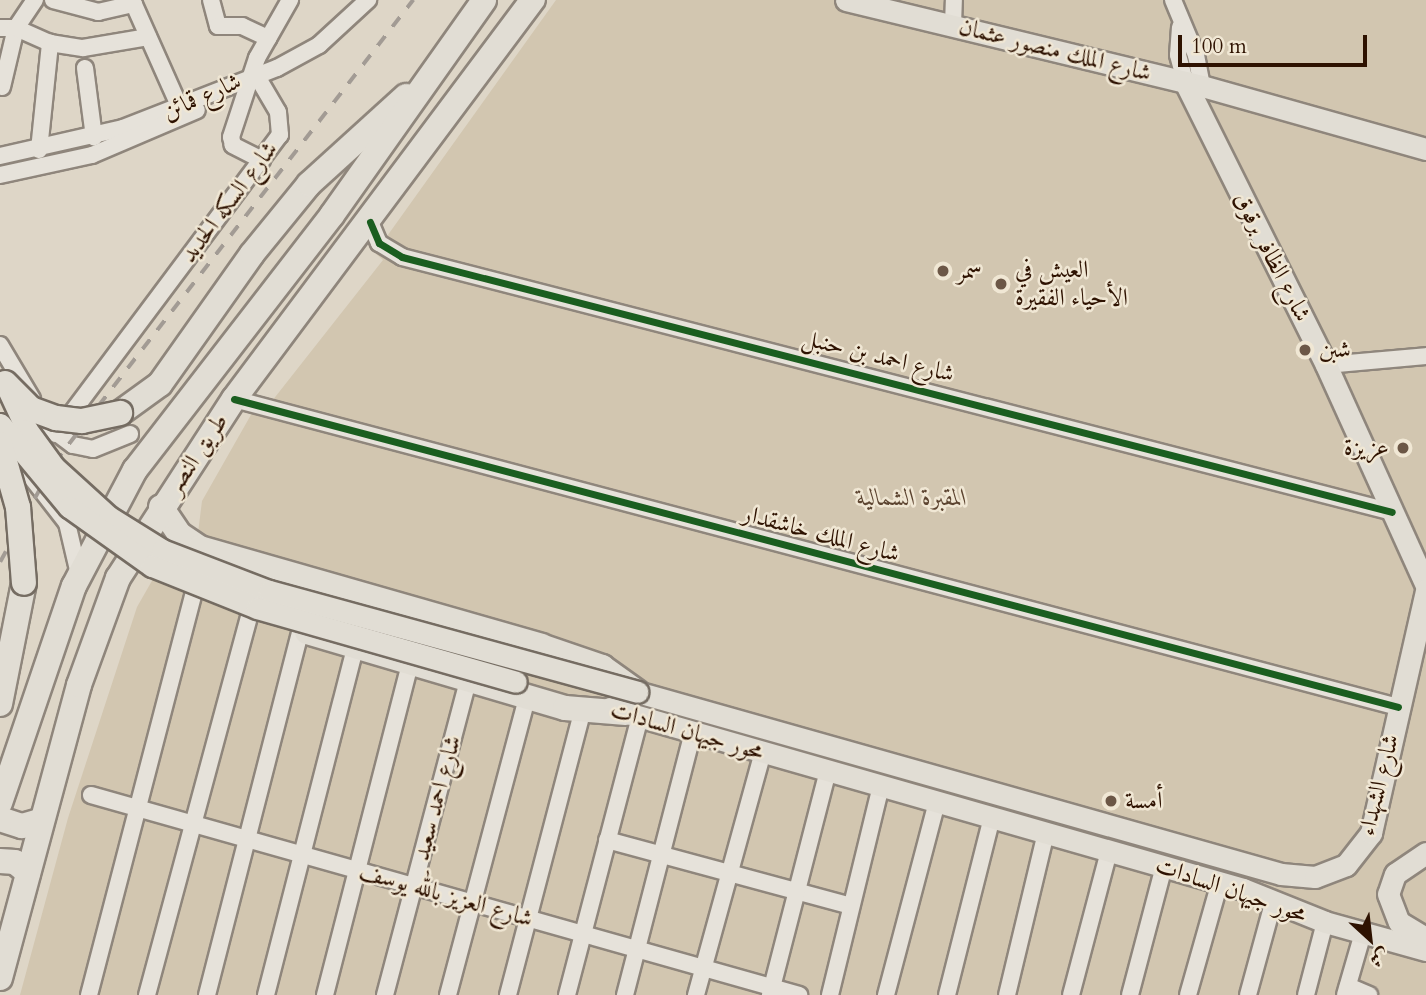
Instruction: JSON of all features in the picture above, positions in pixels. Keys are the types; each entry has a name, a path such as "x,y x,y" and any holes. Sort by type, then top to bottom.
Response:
{"highway":[{"name":"طريق النصر","path":"0,803 43,663 79,576 135,470 332,215 484,0"},
{"name":"طريق النصر","path":"0,978 40,821 102,611 117,579 161,507 234,399 504,44 533,0"},
{"path":"456,41 488,21 500,27 504,44"},
{"path":"2,378 31,409 68,421 108,418 142,401 309,184 431,75"},
{"path":"0,444 18,507 24,583 0,704"},
{"path":"161,507 193,544 595,664 634,707"},
{"path":"182,587 172,556 193,544"},
{"path":"117,579 149,573 355,648 582,712 634,707"},
{"path":"0,819 22,826 40,821"},
{"path":"0,861 15,862 28,873"}],"main road":[{"name":"شارع الملك منصور عثمان","path":"846,0 1194,84 1426,149"},
{"name":"شارع الظافر برقوق","path":"1194,84 1326,365 1426,588"},
{"name":"محور جيهان السادات","path":"2,378 27,430 54,467 109,517 162,550 269,591 634,707 693,732 1220,882 1274,900 1325,922 1426,950"},
{"name":"محور جيهان السادات","path":"0,424 79,515 130,554 175,578 257,608 1281,874"},
{"name":"شارع الشهداء","path":"1281,874 1326,875 1361,851 1371,833 1426,588"},
{"path":"1398,706 1426,662"},
{"path":"1426,853 1395,874 1388,894 1399,922 1426,939"}],"street":[{"path":"2,87 8,28 34,0"},
{"path":"53,0 98,12 133,2 180,108"},
{"path":"211,0 218,26 242,26 268,38"},
{"path":"262,160 231,141 268,38 290,0"},
{"path":"255,73 284,65 319,45 368,0"},
{"path":"953,25 954,0"},
{"path":"1173,0 1180,27 1178,55 1194,84"},
{"path":"8,28 50,43 116,46 148,37"},
{"path":"39,150 50,43"},
{"path":"85,68 94,137"},
{"name":"شارع قمائن","path":"0,156 94,137 180,108 255,73"},
{"name":"شارع قمائن","path":"0,174 135,140 218,99 255,73"},
{"name":"شارع السكه الحديد","path":"56,434 280,135 281,123 255,73"},
{"name":"شارع احمد بن حنبل","path":"370,222 379,243 402,257 1392,512"},
{"path":"0,345 56,434 93,449 130,434"},
{"path":"1326,365 1426,356"},
{"name":"شارع الملك خاشقدار","path":"234,399 1398,706"},
{"path":"0,437 67,523 79,576"},
{"path":"89,995 136,808 182,587"},
{"path":"147,995 250,612"},
{"path":"206,995 301,630"},
{"path":"266,995 355,648"},
{"path":"325,995 410,664"},
{"name":"شارع احمد سعيد","path":"385,995 468,681"},
{"path":"449,995 527,698"},
{"path":"566,995 607,840 634,707"},
{"path":"508,995 582,712"},
{"path":"625,995 693,732"},
{"path":"696,995 763,752"},
{"path":"771,991 828,771"},
{"path":"830,995 881,786"},
{"name":"شارع العزيز بالله يوسف","path":"92,795 703,968 771,991 800,995"},
{"path":"886,995 937,802"},
{"path":"947,995 992,817"},
{"path":"1007,995 1046,833"},
{"path":"607,840 851,906"},
{"path":"1072,995 1110,851"},
{"path":"1130,995 1164,866"},
{"path":"1188,995 1220,882"},
{"path":"1248,995 1274,900"},
{"path":"1306,995 1325,922"},
{"path":"1363,933 1347,991 1369,995"}],"green space":[{"name":"المقبرة الشمالية","path":"556,0 1426,0 1426,995 20,995 68,818 137,607 153,579 198,533 202,501 252,413 261,415 383,260 375,253"}],"railway":[{"path":"0,562 54,463 413,0"}],"cycle path":[{"path":"370,222 379,243 402,257 1392,512"},
{"path":"234,399 1398,707"}],"place":[{"name":"سمر","path":"943,271"},
{"name":"العيش في الأحياء الفقيرة","path":"1001,284"},
{"name":"شبن","path":"1305,350"},
{"name":"عزيزة","path":"1403,448"},
{"name":"أمسة","path":"1111,801"}]}
